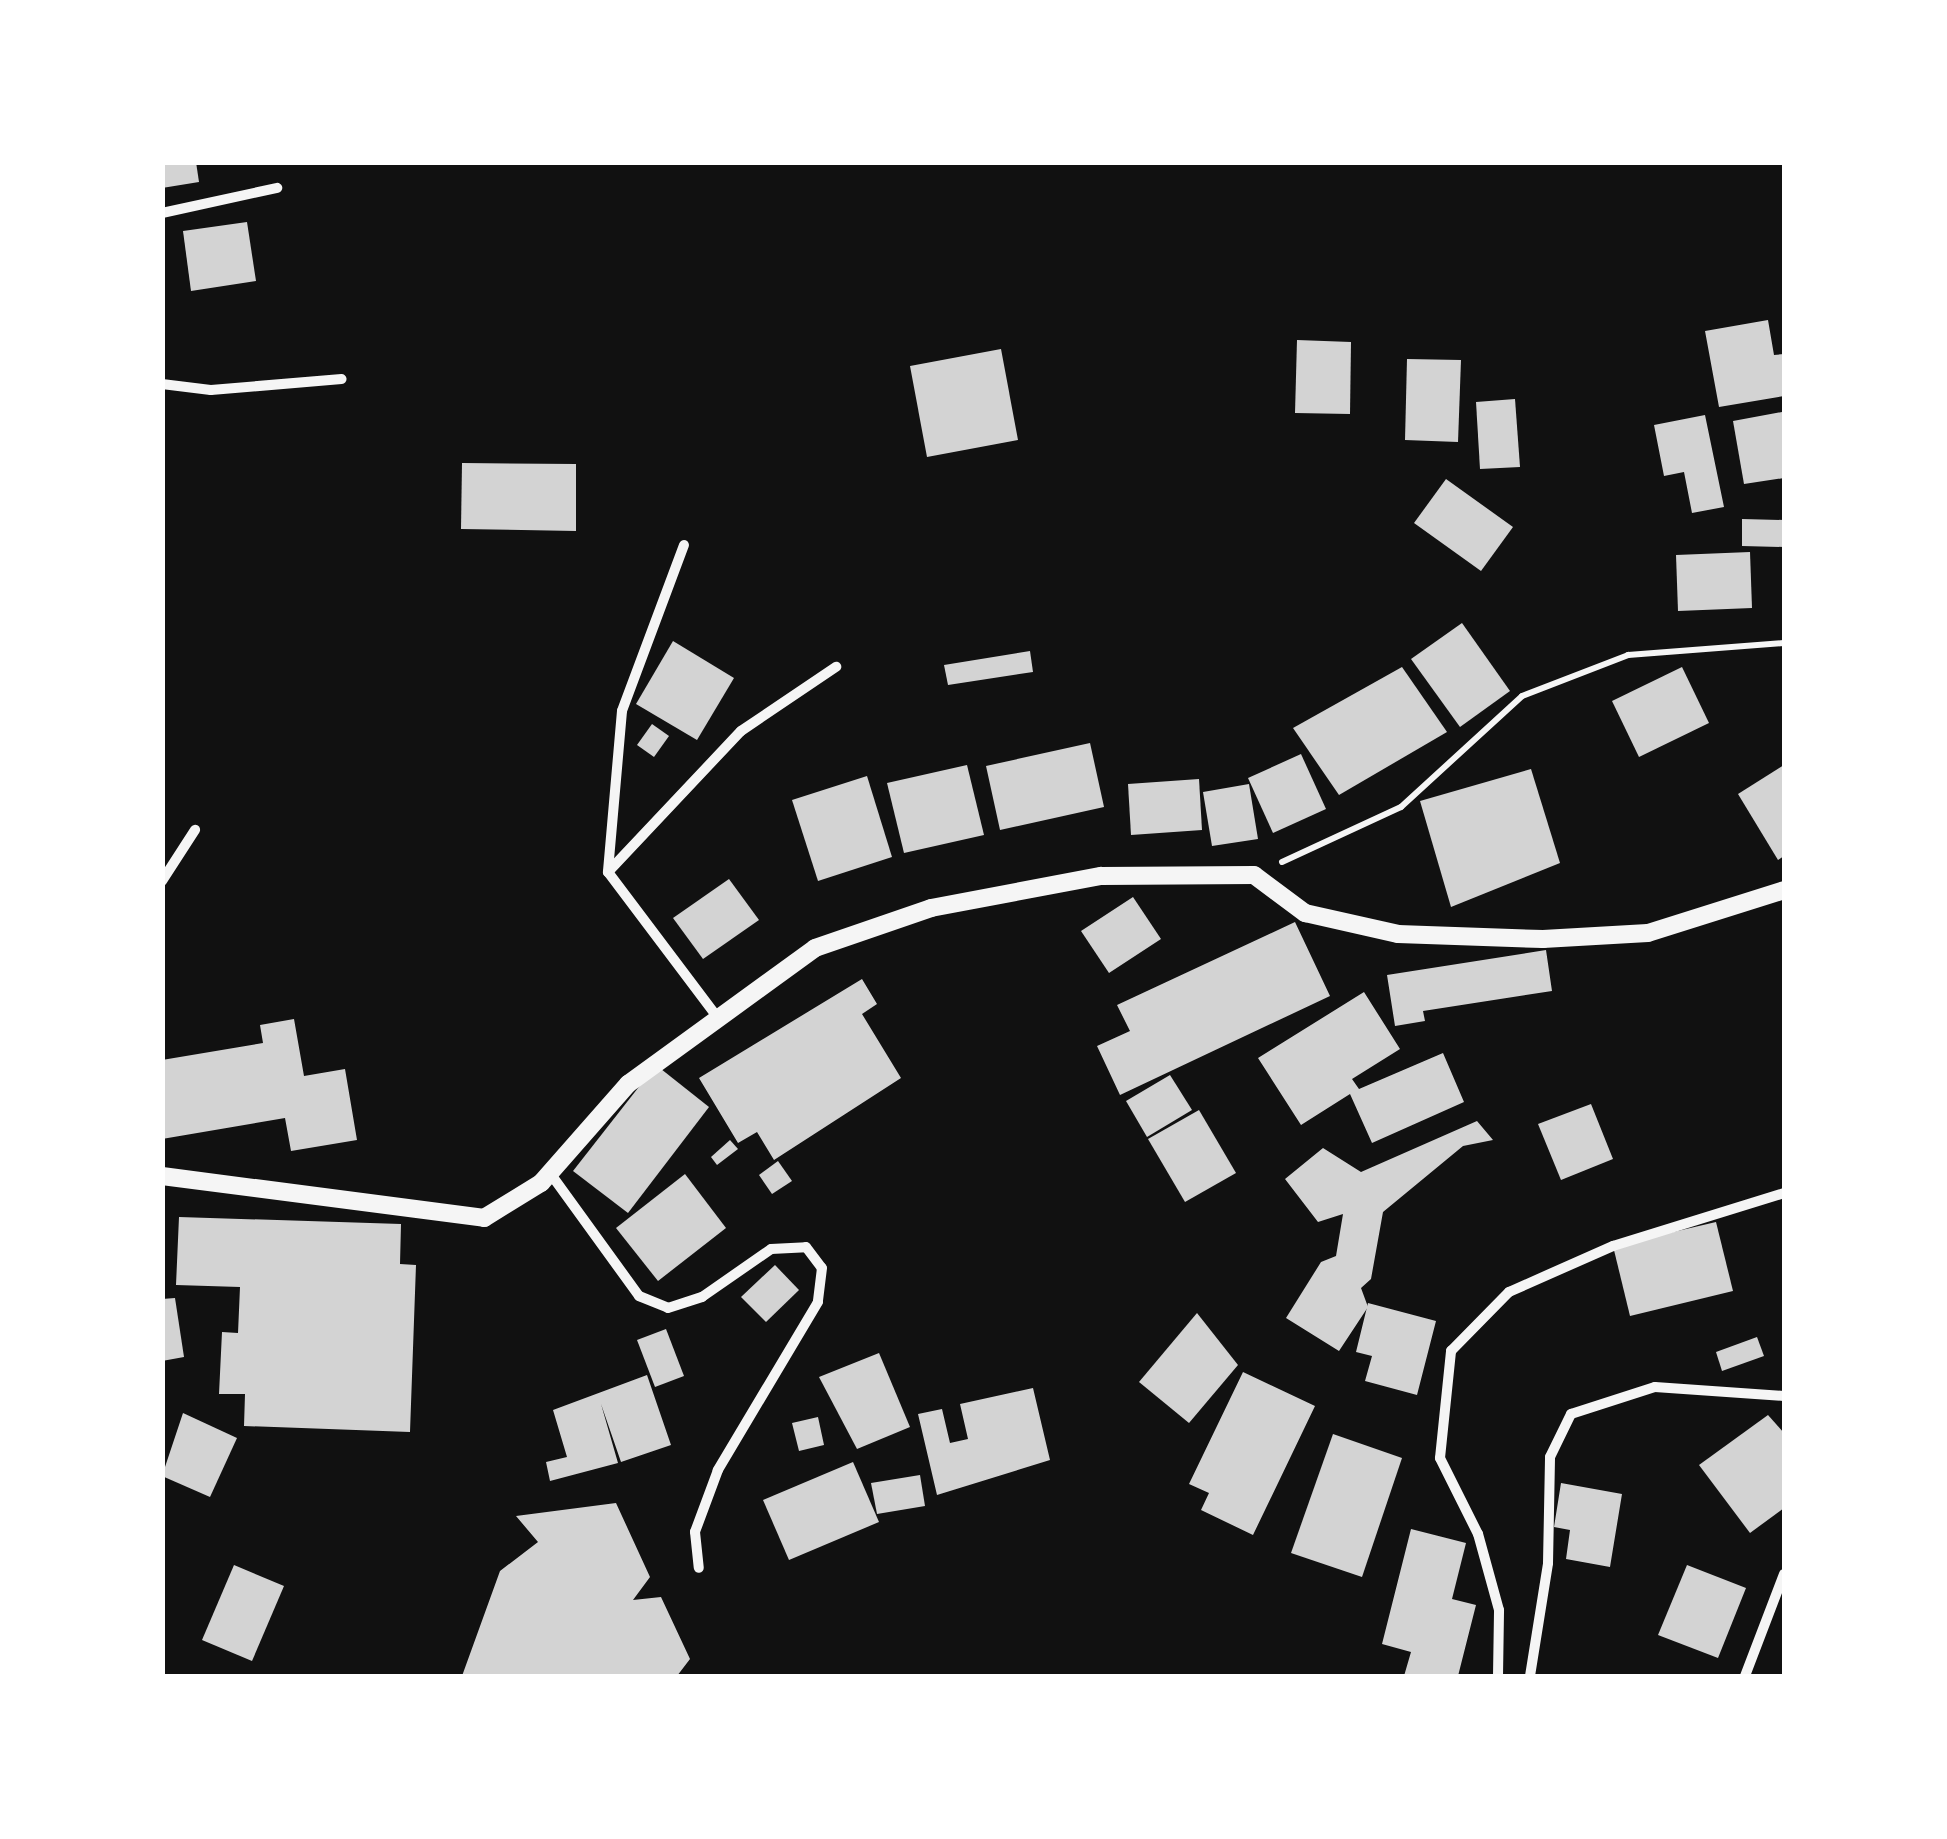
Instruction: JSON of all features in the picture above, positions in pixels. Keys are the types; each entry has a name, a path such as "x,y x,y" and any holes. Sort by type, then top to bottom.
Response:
{"street":[{"path":"162,212 277,188"},
{"path":"162,384 211,390 342,379"},
{"path":"684,544 622,711 608,872 718,1018"},
{"path":"608,872 741,731 836,667"},
{"path":"162,881 195,830"},
{"path":"162,1176 484,1218 550,1173 628,1084 815,948 930,908 1101,876 1254,875 1304,913 1398,934 1543,939 1648,933 1784,890"},
{"path":"550,1173 639,1296 668,1308 702,1297 770,1250 806,1247 822,1268 818,1302 718,1470 694,1532 699,1568"},
{"path":"1498,1676 1499,1610 1478,1534 1440,1458 1450,1351 1508,1292 1612,1246 1784,1193"},
{"path":"1530,1676 1548,1563 1550,1457 1571,1414 1654,1388 1784,1396"},
{"path":"1744,1676 1784,1574"}],"path":[{"path":"1254,875 1401,807 1522,696 1628,656 1784,643"}],"building":[{"path":"162,162 196,162 199,182 162,188"},
{"path":"247,222 256,281 191,291 183,231"},
{"path":"1768,320 1774,355 1784,354 1784,396 1719,407 1705,331"},
{"path":"1297,340 1351,342 1350,414 1295,413"},
{"path":"1001,349 1018,440 927,457 910,366"},
{"path":"1407,359 1461,360 1458,442 1405,440"},
{"path":"1515,399 1520,467 1480,469 1476,402"},
{"path":"1782,412 1784,478 1744,484 1733,421"},
{"path":"1705,415 1724,507 1692,513 1684,472 1664,476 1654,425"},
{"path":"462,463 576,464 576,531 461,529"},
{"path":"1446,479 1513,527 1481,571 1414,523"},
{"path":"1742,519 1784,520 1784,547 1742,546"},
{"path":"1750,552 1752,608 1678,611 1676,555"},
{"path":"1462,623 1510,691 1460,727 1411,659"},
{"path":"673,641 734,678 697,740 636,704"},
{"path":"1030,651 1033,672 948,685 944,665"},
{"path":"1402,667 1447,732 1339,795 1293,728"},
{"path":"1682,667 1709,723 1639,757 1612,701"},
{"path":"652,724 669,736 654,757 637,745"},
{"path":"1090,743 1104,807 1000,830 986,766"},
{"path":"1301,754 1326,809 1273,833 1248,778"},
{"path":"967,765 984,835 904,853 887,783"},
{"path":"1784,765 1784,856 1778,860 1738,794"},
{"path":"1531,769 1560,863 1451,907 1420,801"},
{"path":"867,776 892,857 818,881 792,800"},
{"path":"1199,779 1202,830 1131,835 1128,784"},
{"path":"1249,784 1258,839 1212,846 1203,792"},
{"path":"729,879 759,920 703,959 673,918"},
{"path":"1133,897 1161,939 1109,973 1081,931"},
{"path":"1295,922 1330,996 1120,1095 1097,1046 1130,1031 1117,1005"},
{"path":"1546,950 1552,991 1423,1011 1425,1021 1395,1026 1387,975"},
{"path":"862,979 877,1004 862,1014 901,1078 774,1160 757,1132 738,1143 699,1078"},
{"path":"1364,992 1400,1049 1352,1079 1359,1089 1443,1053 1464,1102 1372,1143 1350,1094 1301,1125 1258,1058"},
{"path":"294,1019 304,1076 345,1069 357,1140 291,1151 285,1118 162,1139 162,1060 263,1043 260,1025"},
{"path":"656,1065 709,1107 628,1213 573,1171"},
{"path":"1170,1075 1192,1110 1147,1137 1126,1101"},
{"path":"1591,1104 1613,1159 1561,1180 1538,1124"},
{"path":"1199,1110 1236,1173 1185,1202 1148,1139"},
{"path":"1477,1121 1493,1140 1463,1146 1383,1212 1371,1279 1361,1288 1368,1307 1339,1351 1286,1318 1321,1262 1336,1256 1343,1214 1318,1222 1285,1179 1323,1148 1361,1172"},
{"path":"730,1140 738,1149 717,1165 711,1157"},
{"path":"778,1161 792,1181 772,1194 759,1175"},
{"path":"685,1174 726,1228 658,1281 616,1228"},
{"path":"179,1217 401,1224 400,1264 416,1265 410,1432 244,1426 245,1394 219,1394 222,1332 238,1333 240,1287 176,1285"},
{"path":"1716,1222 1733,1291 1630,1316 1613,1246"},
{"path":"775,1265 799,1290 766,1322 741,1297"},
{"path":"175,1298 184,1357 162,1361 162,1299"},
{"path":"1368,1303 1436,1321 1417,1395 1365,1381 1372,1356 1356,1352"},
{"path":"1197,1313 1238,1365 1189,1423 1139,1382"},
{"path":"666,1329 684,1376 655,1387 637,1340"},
{"path":"1757,1337 1764,1356 1722,1371 1716,1352"},
{"path":"879,1353 910,1427 857,1449 819,1377"},
{"path":"1243,1372 1315,1406 1253,1535 1201,1510 1209,1493 1189,1484"},
{"path":"647,1375 671,1445 621,1462 601,1404 618,1463 550,1481 546,1462 567,1457 553,1410"},
{"path":"1033,1388 1050,1460 937,1495 918,1414 942,1409 950,1443 968,1439 960,1404"},
{"path":"183,1413 237,1438 210,1497 162,1476"},
{"path":"1768,1415 1784,1433 1784,1508 1750,1533 1699,1465"},
{"path":"818,1417 824,1445 799,1451 792,1423"},
{"path":"1333,1434 1402,1458 1362,1577 1291,1553"},
{"path":"853,1462 879,1522 789,1560 763,1500"},
{"path":"920,1475 925,1506 877,1514 871,1483"},
{"path":"1561,1483 1622,1494 1610,1567 1566,1559 1570,1530 1554,1527"},
{"path":"616,1503 650,1577 633,1600 661,1597 690,1659 677,1676 462,1676 500,1571 538,1542 516,1516"},
{"path":"1411,1529 1466,1543 1452,1599 1476,1605 1458,1676 1404,1676 1411,1652 1382,1644"},
{"path":"234,1565 284,1586 252,1661 202,1640"},
{"path":"1687,1565 1746,1588 1718,1658 1658,1635"}]}
